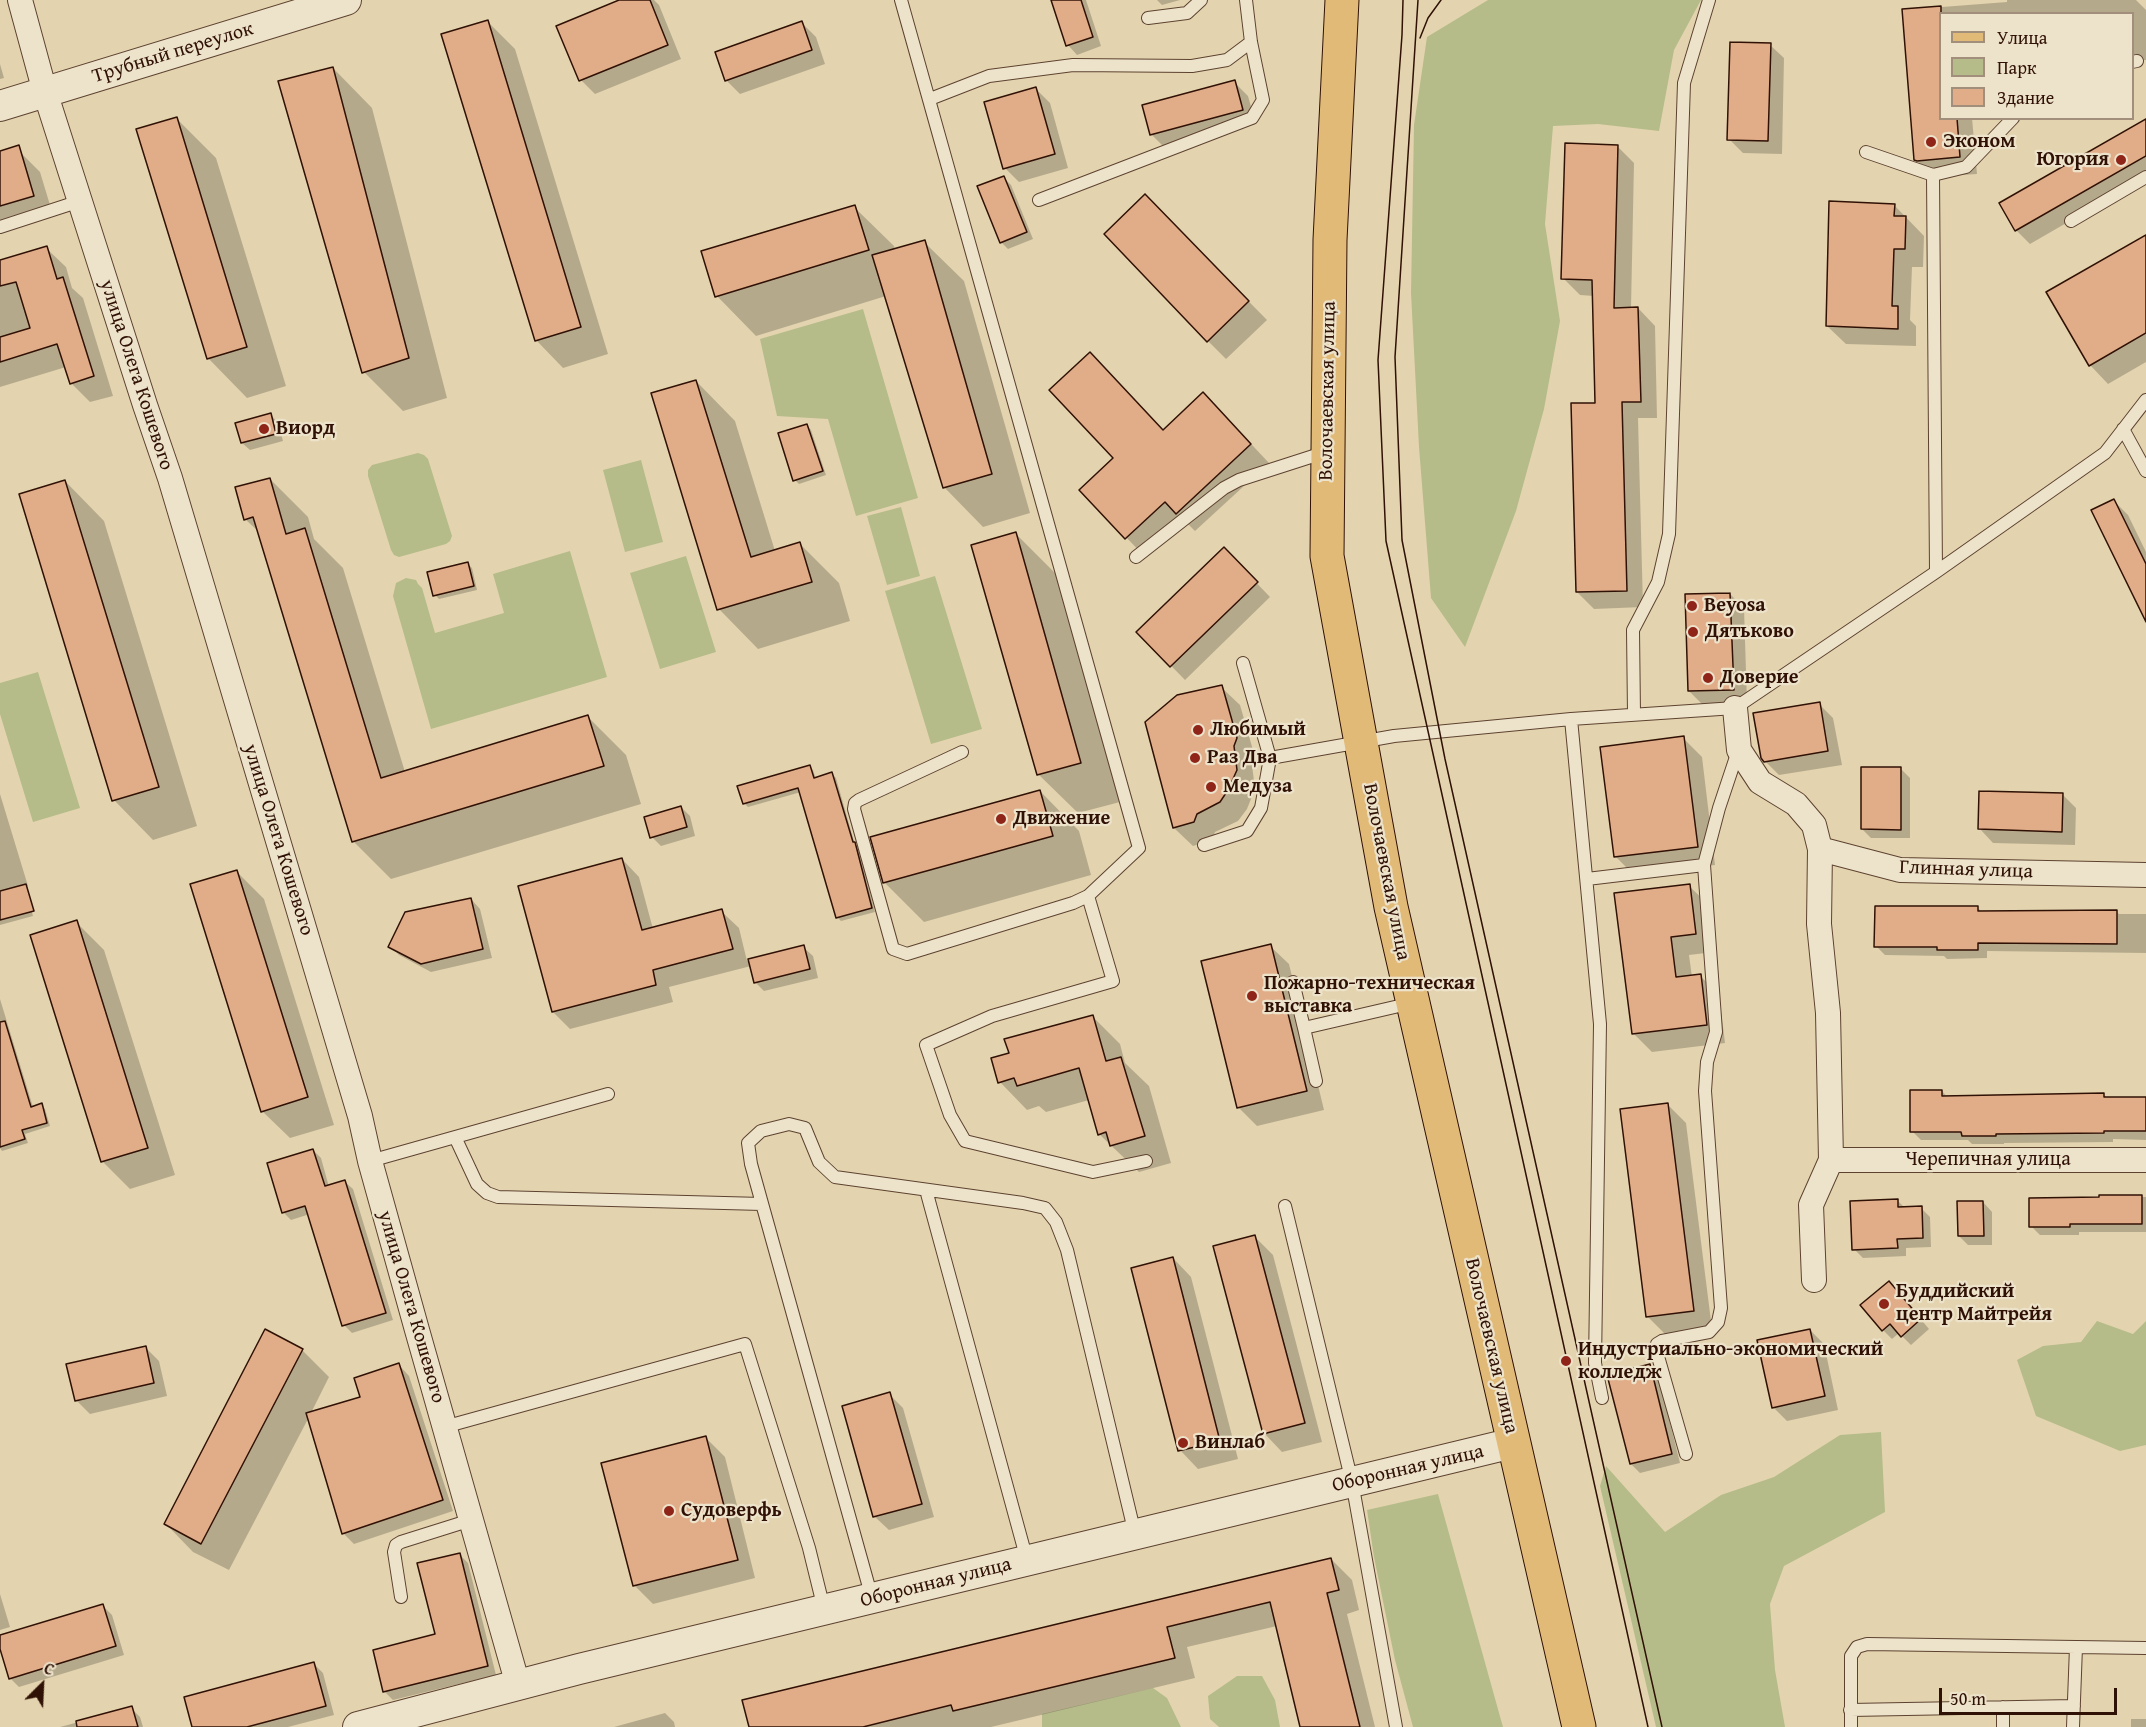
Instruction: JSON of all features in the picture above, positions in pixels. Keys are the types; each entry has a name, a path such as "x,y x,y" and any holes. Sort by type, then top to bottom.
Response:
{"main road":[{"name":"Волочаевская улица","path":"1341,0 1330,240 1327,556 1391,907 1579,1727"}],"street":[{"name":"улица Олега Кошевого","path":"20,0 45,92 170,478 360,1116 370,1161 518,1685"},
{"name":"Трубный переулок","path":"0,106 346,0"},
{"path":"1735,708 1739,750 1760,782 1796,804 1814,825 1820,849 1819,924 1828,1013 1831,1160 1811,1205 1814,1280"},
{"name":"Глинная улица","path":"1820,849 1900,870 2146,875"},
{"name":"Черепичная улица","path":"1831,1160 2146,1160"},
{"name":"Оборонная улица","path":"358,1727 402,1721 518,1685 1514,1443"}],"lane":[{"path":"901,0 1139,848 1088,896 1073,903 908,954 893,949 854,809 855,804 859,800 962,752"},
{"path":"1148,18 1187,14 1201,0"},
{"path":"1040,200 1251,118 1263,100 1251,42 1246,0"},
{"path":"1634,714 1633,630 1658,582 1669,534 1684,83 1708,0"},
{"path":"930,99 989,76 1073,65 1192,66 1227,60 1251,42"},
{"path":"1866,152 1933,175 1966,167 2011,120"},
{"path":"1933,175 1936,572"},
{"path":"2071,221 2146,177"},
{"path":"0,227 80,201"},
{"path":"1270,758 1360,740 1571,719 1735,708 1936,572 2105,453 2146,400"},
{"path":"2123,429 2146,471"},
{"path":"1137,557 1224,488 1239,480 1327,452"},
{"path":"1204,845 1247,831 1261,808 1270,758 1243,663"},
{"path":"1571,719 1600,1024 1595,1363 1602,1398"},
{"path":"1686,1454 1657,1353 1657,1344 1709,1332 1718,1322 1721,1308 1705,1091 1707,1062 1716,1032 1704,865 1719,808 1739,750"},
{"path":"1587,879 1704,865"},
{"path":"1088,896 1113,981 992,1016 926,1046 950,1115 965,1141 1093,1173 1146,1161"},
{"path":"1293,982 1316,1081"},
{"path":"1304,1028 1413,1003"},
{"path":"370,1161 608,1094"},
{"path":"872,1599 751,1164 748,1143 761,1131 789,1124 805,1128 819,1162 835,1178 1045,1208 1056,1222 1067,1250 1136,1535"},
{"path":"455,1137 477,1184 487,1193 498,1197 762,1204"},
{"path":"926,1190 1027,1561"},
{"path":"1285,1206 1353,1482 1396,1727"},
{"path":"444,1427 746,1344 809,1548 824,1610"},
{"path":"401,1597 394,1552 396,1545 471,1520"},
{"path":"1851,1727 1851,1656 1857,1647 1867,1644 2146,1648"},
{"path":"2073,1727 2076,1647"},
{"path":"1850,1710 2074,1706"},
{"path":"2003,1707 2003,1727"}],"green space":[{"path":"1488,0 1701,0 1674,50 1659,131 1598,124 1553,126 1545,224 1560,321 1544,409 1516,511 1465,647 1431,598 1419,447 1411,293 1414,125 1427,37"},
{"path":"863,309 918,498 856,516 828,419 777,416 760,339"},
{"path":"418,453 428,459 452,536 446,544 399,557 391,550 368,470 372,465"},
{"path":"641,460 663,542 625,552 603,470"},
{"path":"901,507 920,576 887,585 867,516"},
{"path":"570,551 607,677 431,729 393,596 396,583 406,578 416,580 422,588 435,633 504,613 493,574"},
{"path":"686,556 716,652 660,669 630,573"},
{"path":"935,576 982,729 931,744 885,591"},
{"path":"38,672 80,808 33,822 0,714 0,683"},
{"path":"2097,1321 2133,1334 2146,1321 2146,1445 2120,1451 2036,1416 2017,1360 2043,1346 2081,1342"},
{"path":"1881,1432 1885,1512 1784,1566 1770,1604 1775,1670 1785,1727 1656,1727 1600,1486 1606,1466 1665,1532 1721,1495 1774,1477 1840,1435"},
{"path":"1438,1494 1503,1727 1413,1727 1395,1660 1367,1510"},
{"path":"1237,1676 1262,1676 1275,1700 1280,1727 1219,1727 1210,1719 1208,1696"},
{"path":"1153,1688 1167,1698 1181,1727 1042,1727 1042,1714"}],"building":[{"path":"619,0 650,0 668,45 579,81 556,26"},
{"path":"1051,0 1081,0 1093,37 1066,46"},
{"path":"1941,6 1941,12 1939,12 1939,120 1957,120 1960,157 1914,160 1902,9"},
{"path":"488,20 581,327 535,341 441,34"},
{"path":"802,21 812,50 725,81 715,52"},
{"path":"1730,42 1771,43 1768,141 1727,140"},
{"path":"333,67 409,358 362,373 278,81"},
{"path":"1235,80 1243,110 1150,135 1142,105"},
{"path":"1036,87 1055,154 1003,169 984,102"},
{"path":"177,117 247,347 207,359 136,129"},
{"path":"2146,119 2146,156 2015,231 1999,203"},
{"path":"1565,143 1618,145 1614,308 1638,307 1641,402 1622,402 1627,591 1576,592 1571,403 1595,403 1592,280 1561,279"},
{"path":"19,145 34,196 0,206 0,151"},
{"path":"1004,176 1027,232 1000,243 977,186"},
{"path":"1145,194 1249,301 1207,342 1104,234"},
{"path":"1829,201 1895,204 1894,216 1906,216 1905,249 1894,249 1892,306 1898,306 1898,329 1826,326"},
{"path":"855,205 869,250 715,297 701,251"},
{"path":"2146,235 2146,333 2089,366 2046,292"},
{"path":"925,240 992,474 943,488 872,255"},
{"path":"47,246 57,279 63,277 94,376 70,384 57,344 0,362 0,337 30,328 16,282 0,286 0,260"},
{"path":"1090,352 1163,430 1203,392 1251,444 1176,514 1165,502 1125,539 1079,490 1113,458 1049,390"},
{"path":"696,380 751,557 800,542 812,582 717,610 651,393"},
{"path":"271,413 276,434 241,443 235,423"},
{"path":"807,424 823,471 793,481 778,433"},
{"path":"270,478 286,534 305,528 381,778 588,715 604,766 352,842 253,517 244,520 235,487"},
{"path":"65,480 159,787 112,801 19,494"},
{"path":"2114,499 2146,564 2146,622 2091,510"},
{"path":"1016,532 1081,763 1037,775 971,545"},
{"path":"1224,547 1258,582 1170,667 1136,632"},
{"path":"468,562 474,586 433,596 427,572"},
{"path":"1730,593 1734,690 1688,691 1685,594"},
{"name":"Раз Два","path":"1222,685 1237,738 1234,746 1237,770 1220,802 1197,814 1194,822 1173,828 1145,722 1177,695"},
{"path":"1820,702 1828,751 1764,762 1761,758 1753,713"},
{"path":"1684,736 1698,847 1614,857 1600,747"},
{"path":"810,765 814,778 832,772 853,842 855,842 872,908 836,918 798,788 743,804 737,786"},
{"path":"1861,767 1901,767 1901,830 1861,829"},
{"path":"1040,790 1053,836 883,883 870,837"},
{"path":"1979,791 2063,793 2062,832 1978,829"},
{"path":"681,806 687,827 650,838 644,817"},
{"path":"622,858 642,930 722,909 733,949 653,970 656,985 552,1012 518,886"},
{"path":"237,870 308,1097 261,1112 190,884"},
{"path":"26,884 34,911 0,920 0,891"},
{"path":"1690,884 1696,934 1671,937 1676,977 1701,974 1707,1025 1632,1034 1614,893"},
{"path":"471,898 483,949 421,964 388,947 405,912"},
{"path":"1875,906 1978,906 1978,911 2117,910 2117,944 1978,943 1978,950 1937,950 1937,947 1874,947"},
{"path":"77,920 148,1148 101,1162 30,935"},
{"path":"1271,944 1307,1091 1237,1108 1201,961"},
{"path":"804,945 810,969 754,983 748,959"},
{"path":"1093,1015 1106,1061 1121,1057 1145,1136 1110,1146 1106,1132 1098,1135 1079,1068 1017,1086 1014,1078 998,1083 991,1058 1009,1053 1004,1039"},
{"path":"5,1021 31,1107 42,1103 47,1123 22,1130 25,1139 0,1147 0,1022"},
{"path":"1910,1090 1942,1090 1942,1096 2104,1093 2104,1097 2146,1097 2146,1131 1996,1134 1996,1136 1962,1136 1961,1132 1910,1132"},
{"path":"1668,1103 1694,1311 1646,1317 1620,1109"},
{"path":"313,1149 325,1186 345,1180 386,1313 342,1326 305,1206 282,1213 267,1163"},
{"path":"2099,1195 2142,1195 2142,1224 2070,1224 2070,1227 2029,1227 2029,1198 2099,1197"},
{"path":"1898,1199 1898,1207 1922,1206 1923,1238 1897,1239 1898,1248 1852,1250 1850,1201"},
{"path":"1957,1201 1983,1201 1984,1236 1958,1236"},
{"path":"1255,1235 1305,1423 1263,1434 1213,1246"},
{"path":"1173,1257 1220,1441 1178,1451 1131,1268"},
{"path":"1889,1281 1921,1319 1901,1337 1890,1324 1882,1331 1860,1305"},
{"path":"265,1329 303,1349 201,1544 164,1524"},
{"path":"1810,1329 1825,1396 1772,1408 1757,1340"},
{"path":"146,1346 154,1383 75,1401 66,1364"},
{"path":"399,1363 443,1500 342,1534 306,1413 360,1397 354,1378"},
{"path":"1650,1364 1672,1454 1630,1464 1607,1375"},
{"path":"890,1392 922,1504 873,1517 842,1406"},
{"name":"Судоверфь","path":"706,1436 738,1560 633,1586 601,1463"},
{"path":"460,1553 488,1666 383,1692 373,1650 435,1634 417,1563"},
{"path":"1331,1558 1339,1590 1327,1593 1360,1727 1300,1727 1270,1602 1167,1627 1175,1658 953,1711 951,1705 863,1727 749,1727 742,1700"},
{"path":"103,1604 116,1646 9,1679 0,1649 0,1635"},
{"path":"314,1662 326,1706 247,1727 192,1727 184,1697"},
{"path":"132,1706 138,1727 77,1727 76,1721"}],"tram line":[{"path":"1403,0 1378,360 1386,541 1648,1727"},
{"path":"1418,0 1395,357 1402,540 1445,759 1662,1727"},
{"path":"1420,38 1428,18 1441,0"}],"place":[{"name":"Эконом","path":"1931,142"},
{"name":"Югория","path":"2121,160"},
{"name":"Виорд","path":"264,429"},
{"name":"Beyosa","path":"1692,606"},
{"name":"Дятьково","path":"1693,632"},
{"name":"Доверие","path":"1708,678"},
{"name":"Любимый","path":"1198,730"},
{"name":"Раз Два","path":"1195,758"},
{"name":"Медуза","path":"1211,787"},
{"name":"Движение","path":"1001,819"},
{"name":"Пожарно-техническая выставка","path":"1252,996"},
{"name":"Буддийский центр Майтрейя","path":"1884,1304"},
{"name":"Индустриально-экономический колледж","path":"1566,1361"},
{"name":"Винлаб","path":"1183,1443"},
{"name":"Судоверфь","path":"669,1511"}]}
